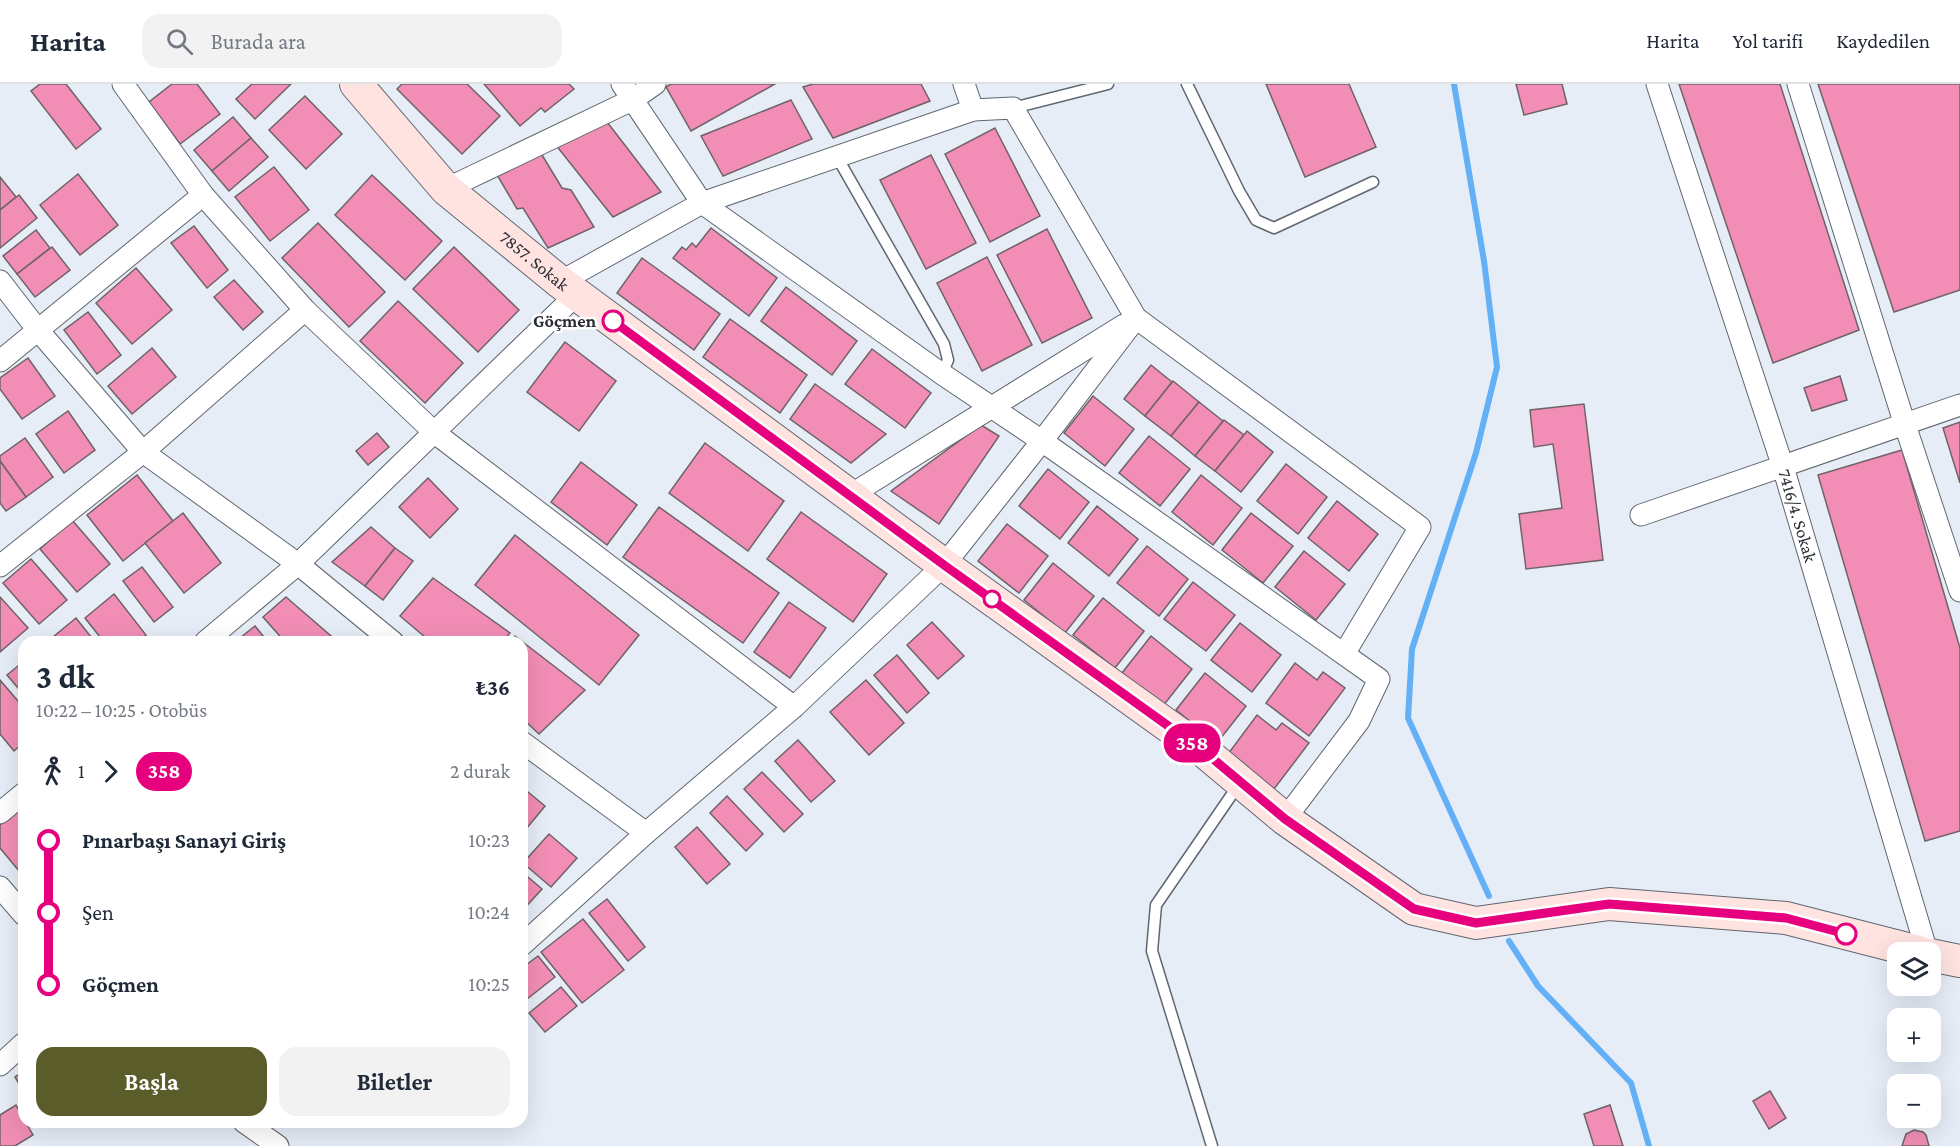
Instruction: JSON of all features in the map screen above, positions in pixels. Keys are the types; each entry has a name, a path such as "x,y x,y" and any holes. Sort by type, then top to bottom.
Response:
{"street":[{"path":"123,84 203,195 305,310 435,433 794,707"},
{"name":"7857. Sokak","path":"356,84 446,189 569,288 849,496 1206,753 1285,819 1414,909 1476,923 1609,904 1786,918 1887,944"},
{"path":"446,189 627,92 655,84"},
{"path":"964,84 973,110"},
{"name":"7416/4. Sokak","path":"1657,84 1783,467 1924,942"},
{"path":"1798,84 1905,425 1960,591"},
{"path":"627,92 702,203 942,374 1042,441 1379,678 1359,721 1285,819"},
{"path":"212,636 298,564 435,433 569,288 702,203 973,110 1013,108 1136,318 1420,527 1344,654"},
{"path":"0,361 203,195"},
{"path":"0,281 37,329 143,452 298,564 386,636"},
{"path":"0,566 143,452 305,310"},
{"path":"849,496 1136,318"},
{"path":"528,940 646,833 794,707 944,565 1136,318"},
{"path":"1641,515 1960,405"},
{"path":"528,746 646,833"},
{"path":"0,813 18,798"},
{"path":"0,887 18,908"},
{"path":"1941,957 1960,961"},
{"path":"0,1065 18,1048"},
{"path":"252,1128 278,1146"}],"lane":[{"path":"1013,108 1108,84"},
{"path":"1187,84 1239,191 1256,220 1274,228 1373,182"},
{"path":"837,157 944,344 948,360 942,374"},
{"path":"1212,1146 1152,951 1156,904 1241,782"}],"building":[{"path":"40,84 66,84 101,129 76,149 31,91"},
{"path":"172,84 197,84 220,114 180,144 149,102"},
{"path":"252,84 291,84 255,119 236,99"},
{"path":"402,84 467,84 500,116 462,154 397,89"},
{"path":"484,84 569,84 574,89 545,112 541,108 520,126"},
{"path":"671,84 775,84 691,131 666,87"},
{"path":"813,84 921,84 930,101 833,138 803,87"},
{"path":"1266,84 1349,84 1376,147 1305,177"},
{"path":"1516,84 1562,84 1567,104 1524,115"},
{"path":"1679,84 1780,84 1859,330 1773,363"},
{"path":"1818,84 1960,84 1960,290 1894,312"},
{"path":"305,96 342,134 306,169 269,130"},
{"path":"791,100 812,139 723,176 701,136"},
{"path":"233,117 251,138 212,171 194,150"},
{"path":"604,118 661,192 613,217 555,144"},
{"path":"995,128 1040,216 990,242 945,154"},
{"path":"251,138 268,157 229,191 212,171"},
{"path":"539,150 562,188 571,190 594,227 548,248 523,208 517,209 496,173"},
{"path":"931,155 976,243 926,269 880,180"},
{"path":"274,167 309,210 270,241 235,197"},
{"path":"78,174 118,225 80,255 40,205"},
{"path":"372,175 442,241 405,280 335,215"},
{"path":"0,177 16,197 0,210"},
{"path":"19,195 37,218 0,248 0,210"},
{"path":"318,223 385,292 349,327 282,258"},
{"path":"194,226 228,270 207,288 171,243"},
{"path":"711,228 777,278 749,316 673,258 682,247 686,250 692,243 696,247"},
{"path":"1047,229 1092,318 1042,343 997,255"},
{"path":"36,230 50,248 17,274 3,256"},
{"path":"52,247 70,270 35,297 17,274"},
{"path":"454,247 519,310 478,352 413,289"},
{"path":"987,257 1032,345 982,371 937,283"},
{"path":"642,258 720,314 694,350 617,293"},
{"path":"136,268 172,310 132,344 96,303"},
{"path":"234,280 263,312 243,330 214,297"},
{"path":"786,287 857,341 832,375 761,321"},
{"path":"398,301 463,363 425,403 360,341"},
{"path":"88,312 121,355 97,374 64,330"},
{"path":"730,319 807,375 780,413 703,357"},
{"path":"565,342 616,381 579,431 527,392"},
{"path":"152,348 176,377 132,414 108,386"},
{"path":"872,349 931,393 905,428 845,384"},
{"path":"28,358 55,396 22,419 0,389 0,378"},
{"path":"1151,365 1172,382 1145,416 1124,399"},
{"path":"1840,376 1847,400 1812,411 1804,388"},
{"path":"1173,381 1199,402 1171,436 1145,416"},
{"path":"815,384 886,434 851,463 790,419"},
{"path":"1093,396 1134,429 1105,466 1064,433"},
{"path":"1199,402 1223,421 1195,456 1171,436"},
{"path":"1584,404 1603,560 1526,569 1519,514 1562,508 1553,444 1534,447 1530,410"},
{"path":"68,411 95,450 64,473 36,434"},
{"path":"1224,420 1244,435 1215,471 1195,456"},
{"path":"1960,422 1960,483 1943,428"},
{"path":"981,425 999,436 939,524 891,491"},
{"path":"1247,431 1273,452 1241,492 1215,471"},
{"path":"377,433 389,447 368,465 356,451"},
{"path":"1149,436 1190,469 1160,506 1119,473"},
{"path":"25,438 53,477 26,497 0,461 0,456"},
{"path":"705,443 784,501 748,551 669,493"},
{"path":"1902,450 1960,648 1960,831 1925,841 1818,475"},
{"path":"0,461 26,497 6,511 0,503"},
{"path":"581,462 637,505 607,545 551,502"},
{"path":"1286,464 1327,497 1298,534 1257,501"},
{"path":"1048,469 1089,502 1060,539 1019,506"},
{"path":"137,475 173,521 123,561 87,515"},
{"path":"1201,475 1242,508 1213,545 1172,512"},
{"path":"428,478 458,509 430,538 399,507"},
{"path":"1337,501 1378,534 1349,571 1308,538"},
{"path":"1097,506 1138,539 1109,576 1068,543"},
{"path":"659,507 779,593 743,643 623,557"},
{"path":"801,512 887,574 853,622 767,559"},
{"path":"183,513 221,563 184,593 145,543"},
{"path":"1251,513 1293,546 1263,583 1222,550"},
{"path":"72,520 110,564 77,592 40,549"},
{"path":"1007,524 1048,556 1019,593 978,561"},
{"path":"371,527 395,548 365,586 332,562"},
{"path":"515,535 639,635 599,685 475,585"},
{"path":"1147,546 1188,579 1159,616 1117,583"},
{"path":"395,548 413,561 383,600 365,586"},
{"path":"1304,551 1345,584 1316,620 1275,587"},
{"path":"31,559 67,600 39,624 3,583"},
{"path":"1053,563 1094,596 1065,633 1024,600"},
{"path":"142,567 173,607 154,622 123,581"},
{"path":"433,578 510,633 507,636 424,636 400,616"},
{"path":"1193,582 1235,615 1206,651 1164,619"},
{"path":"114,594 146,635 99,636 85,618"},
{"path":"0,597 28,628 0,652"},
{"path":"286,597 331,636 280,636 263,617"},
{"path":"1103,598 1144,631 1115,668 1073,635"},
{"path":"789,602 826,628 790,678 754,652"},
{"path":"76,618 90,636 54,636"},
{"path":"932,622 964,656 938,679 907,645"},
{"path":"1240,623 1281,655 1252,692 1211,660"},
{"path":"255,626 263,636 242,636"},
{"path":"1151,636 1192,669 1163,706 1122,673"},
{"path":"528,646 585,690 539,734 528,724"},
{"path":"897,655 929,693 907,713 874,675"},
{"path":"1295,663 1317,680 1323,672 1345,688 1309,736 1266,703"},
{"path":"18,666 18,688 7,675"},
{"path":"1205,673 1246,706 1217,743 1176,710"},
{"path":"0,680 18,701 18,747 14,751 0,734"},
{"path":"866,680 904,723 869,755 830,712"},
{"path":"1257,715 1276,730 1282,723 1309,743 1274,789 1228,754"},
{"path":"798,740 835,781 811,802 775,761"},
{"path":"762,772 803,814 784,832 744,789"},
{"path":"528,792 545,806 528,827"},
{"path":"727,796 763,834 746,851 710,813"},
{"path":"18,810 18,870 0,848 0,825"},
{"path":"697,827 730,864 707,884 675,847"},
{"path":"549,834 577,858 551,887 528,867 528,857"},
{"path":"528,877 542,889 528,904"},
{"path":"607,899 645,947 628,961 589,913"},
{"path":"583,919 624,970 582,1003 541,952"},
{"path":"538,956 555,977 528,998 528,964"},
{"path":"561,987 577,1006 545,1032 529,1013"},
{"path":"1770,1091 1786,1118 1769,1129 1753,1101"},
{"path":"16,1105 18,1128 29,1128 33,1135 15,1146 0,1146 0,1115"},
{"path":"1610,1105 1623,1146 1594,1146 1584,1114"},
{"path":"1914,1130 1926,1135 1929,1146 1902,1146 1906,1134"}],"waterway":[{"path":"1454,84 1484,261 1497,367 1476,453 1412,649 1408,718 1489,896"},
{"path":"1509,941 1538,986 1631,1083 1649,1146"}],"bus line":[{"name":"358","path":"613,321 849,496 1206,753 1285,819 1414,909 1476,923 1609,904 1786,918 1846,934"}],"place":[{"name":"Göçmen","path":"613,321"}]}
